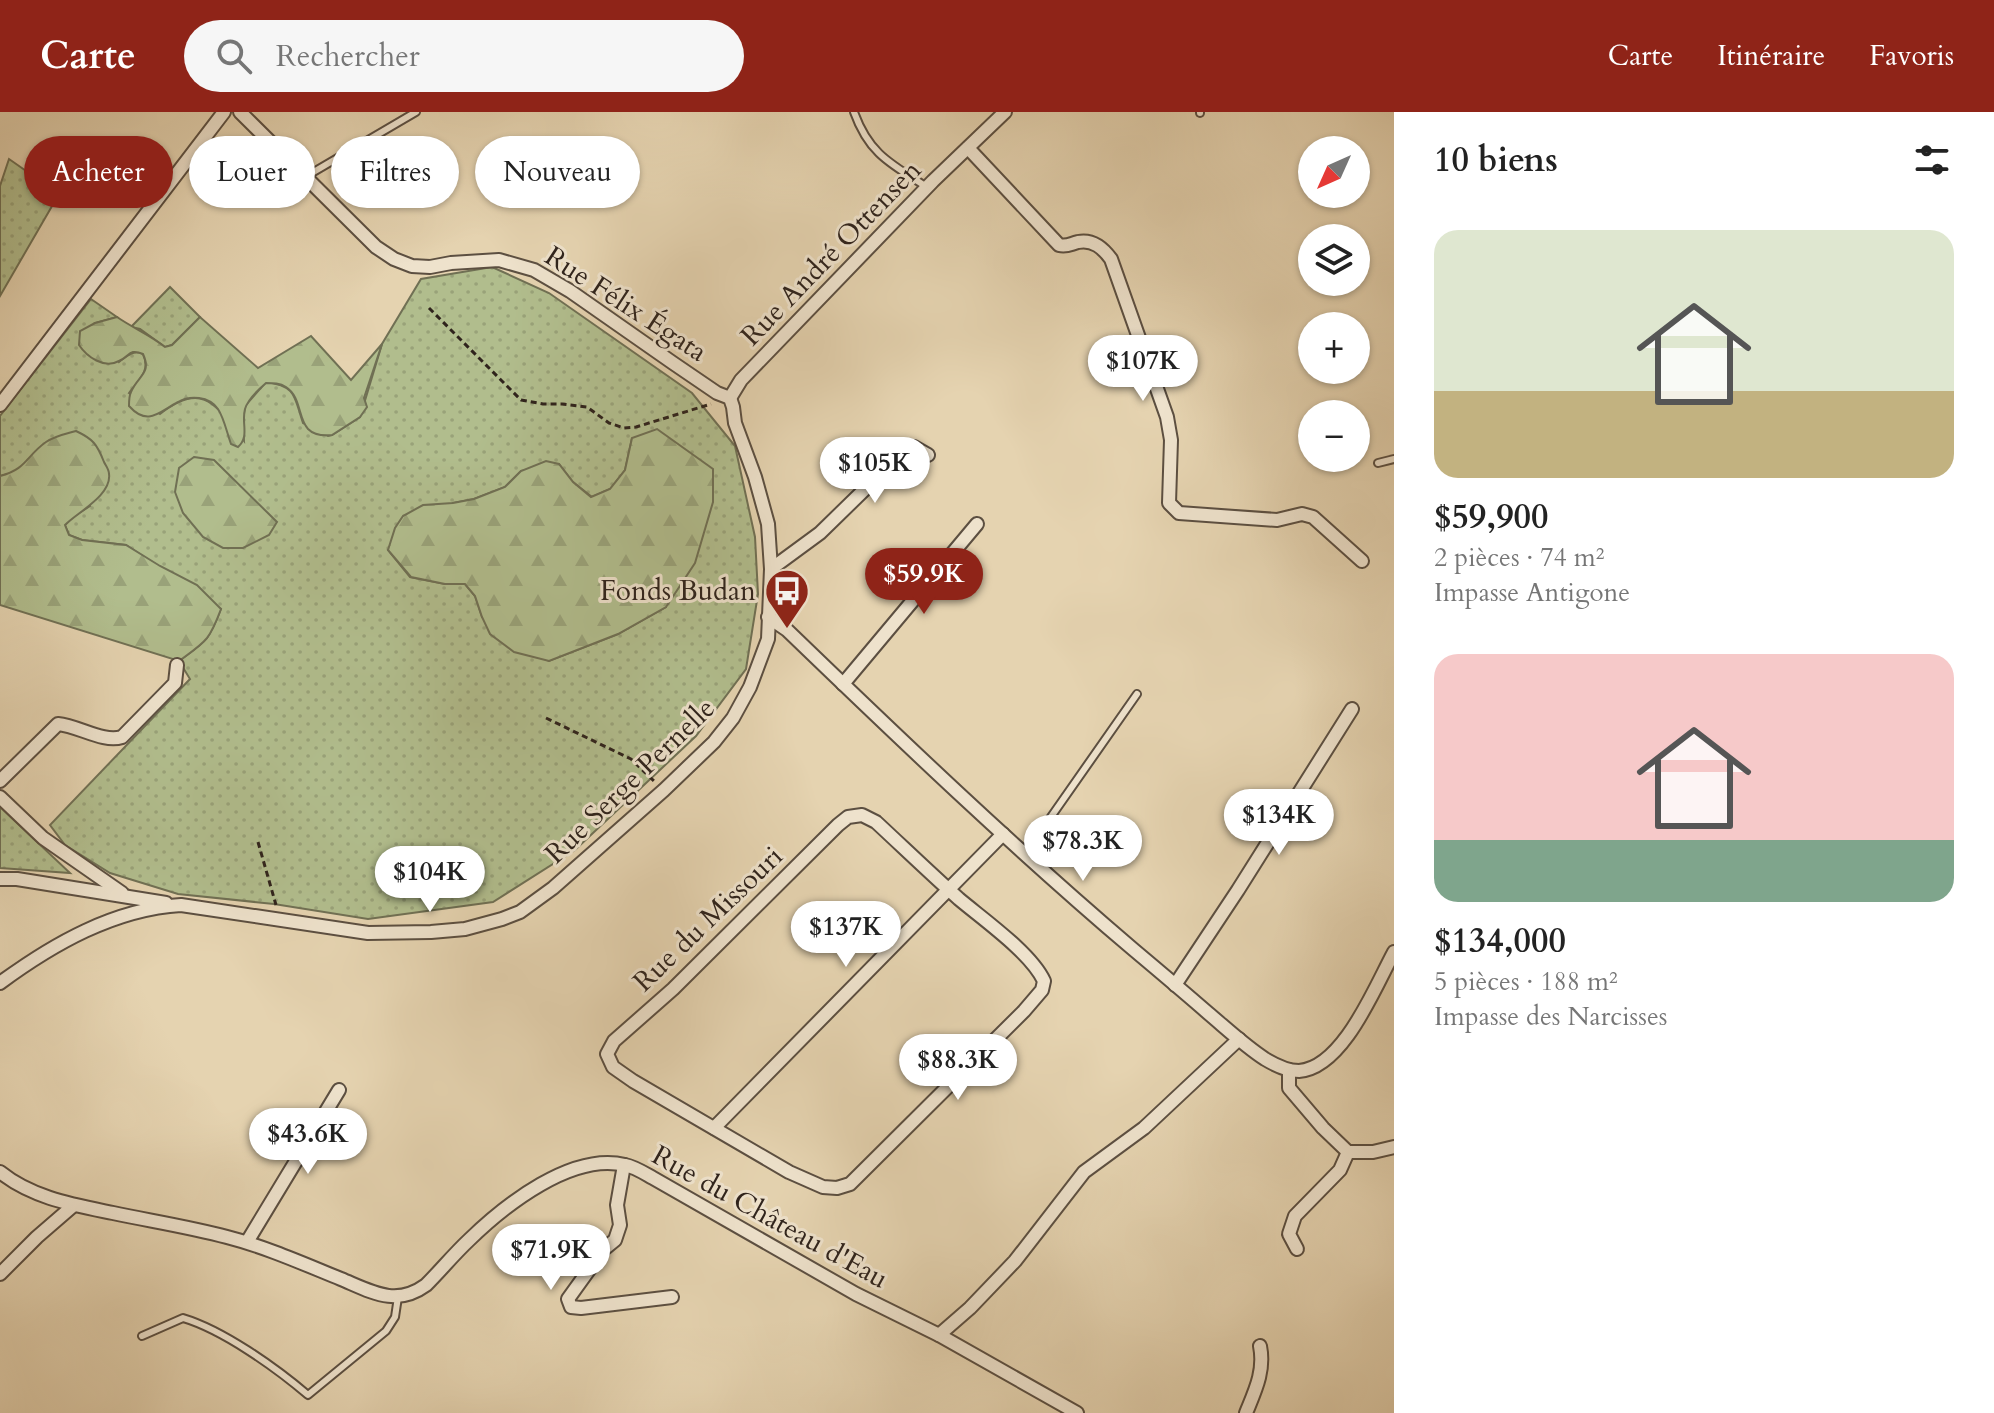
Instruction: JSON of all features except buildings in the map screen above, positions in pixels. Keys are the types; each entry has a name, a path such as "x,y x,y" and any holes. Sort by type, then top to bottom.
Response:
{"street":[{"path":"0,405 224,112"},
{"name":"Rue Félix Égata","path":"240,112 264,136"},
{"name":"Rue André Ottensen","path":"730,398 741,380 1005,112"},
{"path":"968,148 1059,245 1064,247 1078,242 1092,242 1111,259 1167,417 1171,440 1169,503 1179,513 1277,520 1302,514 1313,517 1362,561"},
{"name":"Rue Félix Égata","path":"315,187 376,247 394,259 420,267 484,260 523,266 559,284 717,393 730,398"},
{"name":"Rue Serge Pernelle","path":"0,983 46,951 86,930 164,906 181,905 393,934 465,929 502,919 520,912 553,888 714,742 742,704 759,667 768,639 771,569 768,524 735,423 730,398"},
{"path":"771,569 820,533 903,452 914,447 928,455"},
{"path":"843,684 977,524"},
{"path":"768,617 787,630 1066,893 1266,1060 1289,1070 1303,1070 1323,1062 1339,1047 1361,1014 1394,952"},
{"path":"0,781 58,724 112,740 122,737 175,683 177,665"},
{"path":"1175,985 1352,709"},
{"path":"0,797 43,838 128,897"},
{"name":"Rue du Missouri","path":"714,1128 613,1067 607,1057 614,1041 673,989 848,817 862,815 876,822 949,890"},
{"path":"949,890 1040,971 1044,981 1042,990 1024,1011 850,1184 837,1188 823,1187 789,1172 714,1128 1003,834"},
{"path":"0,879 17,879 181,905"},
{"path":"939,1335 1015,1261 1084,1172 1144,1128 1239,1039"},
{"path":"1289,1070 1289,1088 1348,1152 1373,1152 1394,1147"},
{"path":"247,1242 339,1090"},
{"path":"1297,1249 1289,1234 1295,1216 1340,1170 1348,1152"},
{"path":"624,1165 617,1205 620,1225 615,1240 604,1249 568,1299 571,1307 581,1308 672,1297"},
{"name":"Rue du Château d'Eau","path":"398,1297 426,1285 481,1229 538,1187 579,1168 624,1165 1077,1413"},
{"path":"0,1172 33,1192 74,1205 247,1242 373,1292 398,1297"},
{"path":"0,1274 74,1205"},
{"path":"1246,1413 1259,1380 1260,1346"}],"lane":[{"path":"315,171 416,112"},
{"path":"854,112 860,129 877,154 925,190"},
{"path":"1378,463 1394,459"},
{"path":"1025,854 1137,694"},
{"path":"142,1336 183,1318 198,1322 262,1360 308,1395 386,1331 395,1317 398,1297"}],"path":[{"path":"429,308 521,400 587,407 609,423 624,428 730,398"},
{"path":"546,718 631,759 664,790"},
{"path":"258,842 281,920"}],"green space":[{"path":"9,159 24,170 24,208 51,208 0,296 0,186"},
{"path":"492,267 549,293 692,393 735,446 755,537 758,594 746,669 696,736 575,850 493,902 368,919 274,904 178,894 110,873 65,845 50,825 190,679 179,661 206,640 221,609 126,545 82,540 69,535 65,525 90,506 44,444 16,472 0,476 0,416 91,299 117,317 95,323 119,362 133,353 143,354 145,370 129,393 160,414 175,404 199,398 217,408 244,441 245,406 266,382 284,386 293,394 303,423 328,436 332,435 360,417 382,344 421,279","holes":["632,438 666,607 618,634 549,661 482,617 475,596 465,584 445,584 410,577 388,550 453,503 505,487 521,471 559,464 573,482 592,497 610,489 625,470"]},
{"path":"170,287 200,317 172,345 165,347 140,329 131,327"},
{"path":"117,317 165,347 172,345 200,317 258,368 311,336 351,380 382,344 364,398 367,407 360,417 332,435 319,435 305,425 293,393 281,385 266,383 246,405 244,438 238,447 231,444 218,409 205,399 183,400 148,417 129,406 131,392 145,370 143,354 132,352 108,364 91,357 79,345 80,331"},
{"path":"657,429 713,469 713,502 695,563 666,607 618,634 549,661 514,652 490,634 475,596 465,584 445,584 411,577 388,550 395,528 403,516 423,505 474,499 505,487 521,471 546,461 559,464 573,482 591,497 610,489 625,470 632,438"},
{"path":"76,431 97,446 108,471 109,482 100,496 65,525 69,535 82,540 126,545 197,585 221,609 206,640 179,661 0,605 0,476 21,466 49,440"},
{"path":"194,457 214,460 277,522 269,535 243,548 223,548 203,537 183,513 175,492 179,468"},
{"path":"0,807 70,873 0,868"}],"place":[{"name":"Fonds Budan","path":"787,630"}]}
